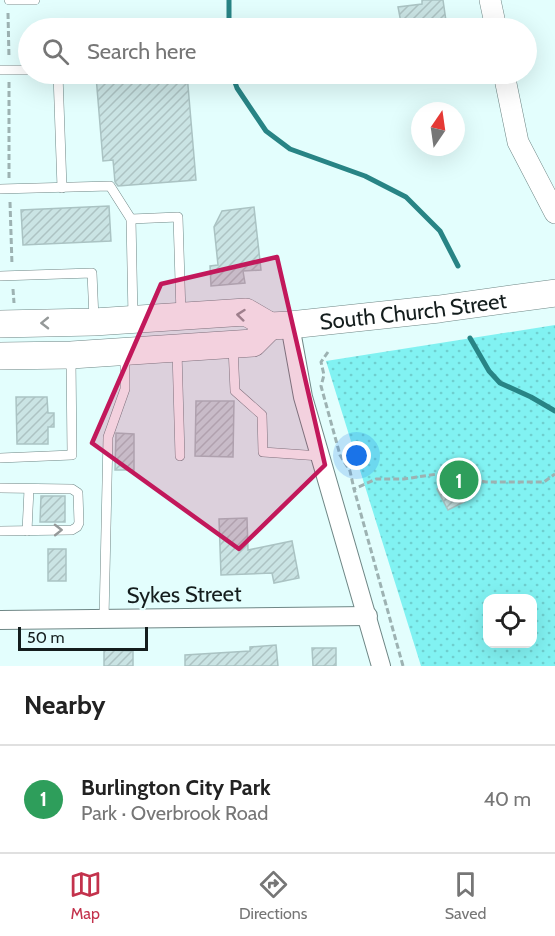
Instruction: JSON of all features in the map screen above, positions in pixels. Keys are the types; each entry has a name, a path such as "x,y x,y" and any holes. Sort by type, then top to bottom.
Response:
{"main road":[{"name":"South Church Street","path":"0,356 70,355 253,343 280,326 439,309 555,293"},
{"path":"7,323 94,322 246,312 280,326"}],"street":[{"path":"490,0 494,18"},
{"path":"506,84 518,142 555,213"},
{"path":"280,326 303,397 381,666"},
{"name":"Sykes Street","path":"0,620 368,616"}],"lane":[{"path":"9,0 35,0"},
{"path":"58,84 62,188"},
{"path":"5,189 110,186 131,219 133,320"},
{"path":"131,219 178,217 181,317"},
{"path":"0,276 92,273 94,322"},
{"path":"232,345 235,391 262,415 263,452 320,456"},
{"path":"177,348 180,456"},
{"path":"104,619 108,437 125,389 124,352"},
{"path":"0,458 72,455 70,355"},
{"path":"0,488 75,491 78,493 79,523 72,530 0,531"},
{"path":"27,531 29,489"}],"path":[{"path":"7,323 12,275 5,189 5,70 8,12"},
{"path":"328,352 321,362 324,375 321,386 340,455 350,471 404,666"},
{"path":"354,489 376,479 404,479 444,473 486,482 544,482 555,474"}],"highlighted area":[{"path":"277,257 325,465 239,549 92,443 161,284"}],"shaded area":[{"path":"555,325 555,666 421,666 326,361"}],"building":[{"path":"422,0 443,0 446,18 400,18 398,7 422,4"},
{"path":"97,84 188,84 196,180 118,186 115,182 113,160 103,161"},
{"path":"109,206 111,241 23,245 21,210"},
{"path":"254,207 261,270 243,271 245,283 211,286 210,266 218,265 214,227 222,211"},
{"path":"16,397 47,397 48,413 54,413 54,427 48,427 48,444 17,444"},
{"path":"196,401 234,401 233,457 195,456"},
{"path":"116,433 134,434 134,470 115,470"},
{"path":"453,481 464,502 448,510 437,489"},
{"path":"41,496 65,496 65,522 40,522"},
{"path":"247,518 248,550 292,541 299,578 274,583 272,573 221,575 219,519"},
{"path":"48,549 66,549 66,581 48,581"},
{"path":"276,645 278,666 185,666 185,655 250,651 250,647"},
{"path":"312,648 336,648 336,666 313,666"},
{"path":"104,650 133,651 133,666 104,666"}],"waterway":[{"path":"229,0 229,18"},
{"path":"236,84 266,131 290,149 365,176 406,197 440,231 458,266"},
{"path":"470,338 489,371 500,383 555,411"}],"place":[{"name":"Burlington City Park","path":"459,480"}]}
